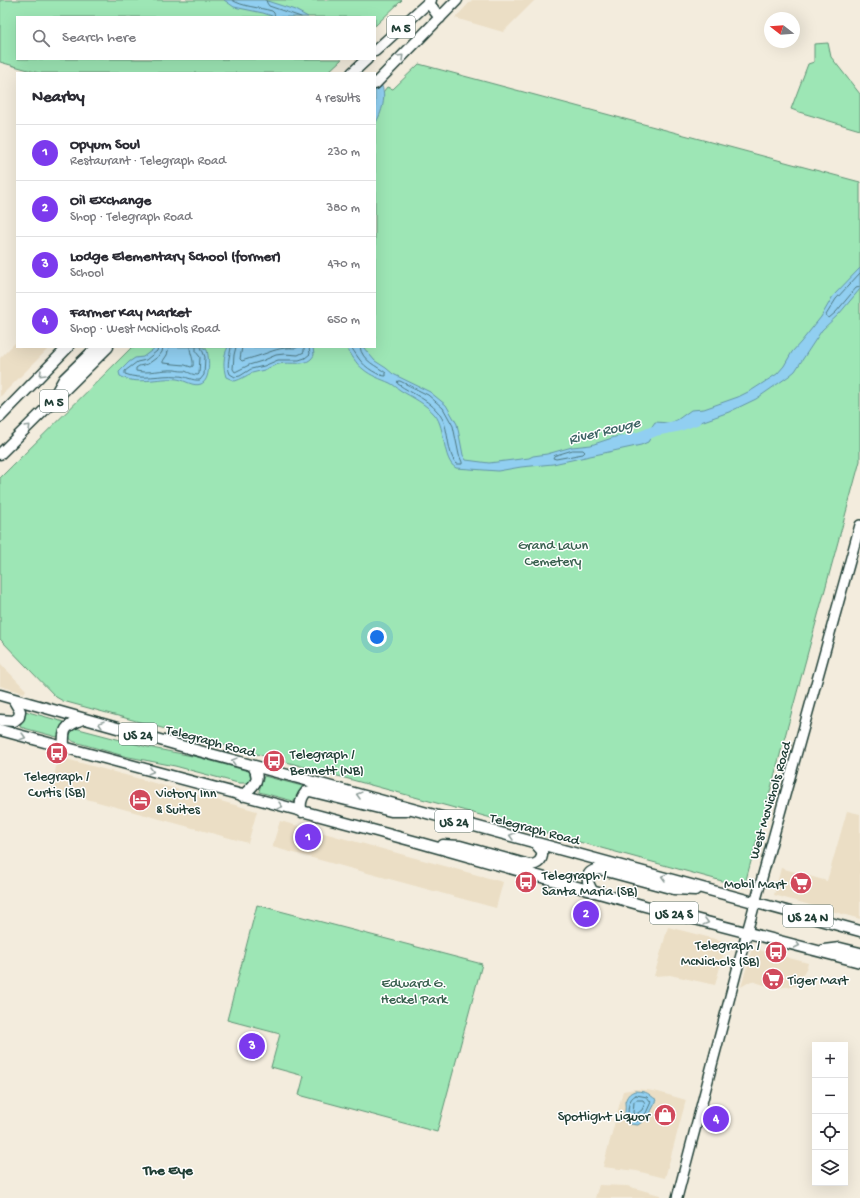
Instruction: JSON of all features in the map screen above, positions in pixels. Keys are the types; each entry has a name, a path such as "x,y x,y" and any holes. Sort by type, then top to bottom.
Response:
{"main road":[{"name":"M 5","path":"376,83 457,0"},
{"name":"M 5","path":"376,50 429,1"},
{"path":"429,1 440,18"},
{"path":"353,72 366,60"},
{"name":"M 5","path":"0,417 67,348"},
{"path":"48,407 64,379 96,348"},
{"name":"M 5","path":"0,454 107,348"},
{"name":"West McNichols Road","path":"677,1198 746,932 860,525"},
{"name":"Telegraph Road","path":"0,695 253,766 755,901 860,931"},
{"path":"0,720 14,721 19,717 20,711 14,698"},
{"path":"64,748 64,734 66,728 83,719"},
{"name":"US 24","path":"0,730 417,842 597,893"},
{"path":"242,796 255,784 257,779 258,774 253,766"},
{"path":"302,812 300,804 302,798 306,792 310,790 392,812 416,810"},
{"path":"417,842 460,846 529,865 537,864 542,857 542,851 534,842"},
{"name":"Telegraph Road","path":"597,893 589,886 588,874 592,870 599,869 674,889 716,891"},
{"name":"US 24 S","path":"597,893 820,950"},
{"path":"820,950 840,948 860,953"},
{"path":"820,950 860,962"}],"shaded area":[{"path":"472,0 535,0 503,32 455,18"},
{"path":"16,342 16,348 49,348 0,397 0,358"},
{"path":"0,663 26,690 24,693 0,686"},
{"path":"59,757 257,811 248,843 50,789"},
{"path":"847,811 860,814 860,919 774,895 781,868 827,881"},
{"path":"280,821 503,882 496,908 272,847"},
{"path":"668,927 727,942 715,985 670,975 654,976"},
{"path":"752,948 808,963 807,967 796,986 775,988 751,981 741,987"},
{"path":"635,1089 658,1092 686,1100 665,1178 637,1171 603,1167 623,1091"},
{"path":"599,1185 627,1186 660,1195 660,1198 595,1198"}],"green space":[{"path":"0,0 402,0 376,25 376,16 16,16 16,60 341,60 328,72 35,72 0,62"},
{"path":"828,43 831,57 860,94 860,130 791,109 808,64 814,62 814,44"},
{"name":"Grand Lawn Cemetery","path":"419,64 860,182 860,461 744,887 63,701 56,697 0,639 0,478 131,348 376,348 376,101 387,87 393,89"},
{"path":"25,711 64,722 60,729 59,736 57,737 20,727"},
{"path":"75,728 147,747 197,757 248,771 252,774 253,779 249,783 238,783 175,766 124,756 75,742 69,735 72,729"},
{"path":"264,776 302,786 298,794 297,802 259,792"},
{"name":"Edward G. Heckel Park","path":"257,905 482,964 437,1132 299,1095 304,1076 271,1067 280,1034 227,1020"}],"water":[{"path":"224,0 264,0 295,10 306,16 272,16 234,7"},
{"path":"376,78 381,84 384,94 380,115 376,122"},
{"path":"860,268 860,289 839,314 822,330 795,371 756,399 729,412 698,423 688,425 681,424 672,429 655,430 648,442 641,445 553,464 498,471 456,468 448,458 441,428 435,415 423,404 390,383 366,371 358,364 347,348 364,348 375,361 393,374 430,392 446,405 457,424 463,455 466,460 489,463 529,458 572,447 591,445 618,436 622,436 631,442 644,438 655,422 670,423 691,410 704,409 738,397 777,374 784,366 792,352 821,317 833,296"},
{"path":"155,348 204,348 207,350 208,374 204,382 198,385 177,379 140,381 127,379 120,376 119,372 129,362 135,358 143,357"},
{"path":"227,348 313,348 314,355 311,359 303,363 277,364 235,381 226,377 224,358"},
{"path":"635,1091 646,1092 657,1100 651,1111 651,1117 647,1118 638,1125 630,1124 625,1121 625,1102 627,1096"}],"waterway":[{"name":"River Rouge","path":"614,444 640,437 657,430 678,426 697,419"}],"place":[{"name":"Telegraph / Curtis (SB)","path":"57,753"},
{"name":"Telegraph / Bennett (NB)","path":"274,761"},
{"name":"Victory Inn & Suites","path":"140,800"},
{"name":"Opyum Soul","path":"308,837"},
{"name":"Telegraph / Santa Maria (SB)","path":"526,882"},
{"name":"Mobil Mart","path":"801,883"},
{"name":"Oil Exchange","path":"586,914"},
{"name":"Telegraph / McNichols (SB)","path":"776,952"},
{"name":"Tiger Mart","path":"773,979"},
{"name":"Lodge Elementary School (former)","path":"252,1046"},
{"name":"Spotlight Liquor","path":"665,1115"},
{"name":"Farmer Kay Market","path":"716,1119"}],"district":[{"name":"The Eye","path":"168,1169"}]}
